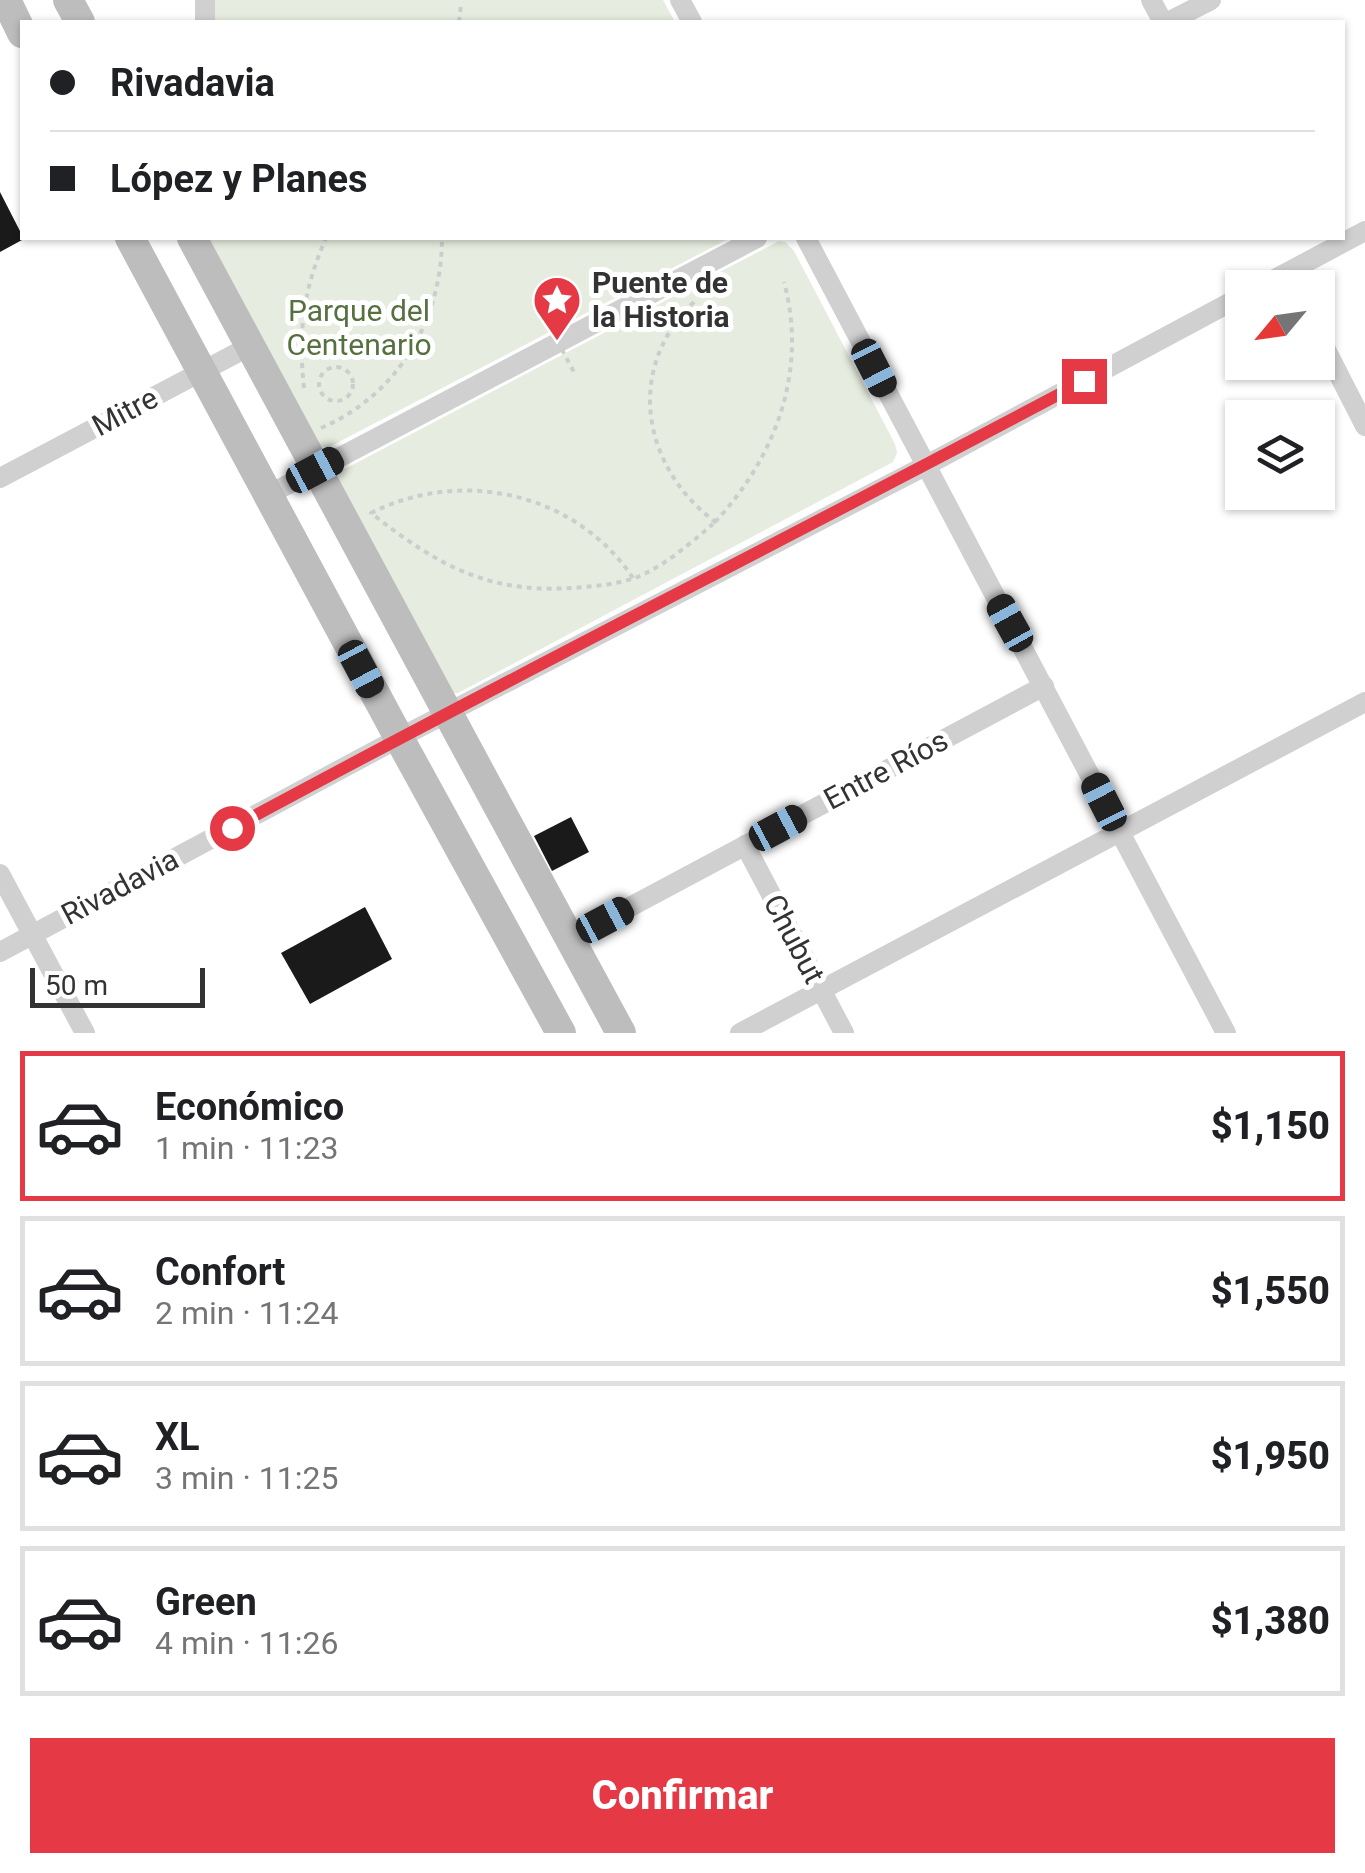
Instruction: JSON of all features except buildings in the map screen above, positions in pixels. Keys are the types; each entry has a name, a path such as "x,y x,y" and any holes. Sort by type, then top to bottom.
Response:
{"main road":[{"path":"5,1 20,28"},
{"path":"131,240 561,1033"},
{"path":"193,240 621,1033"}],"street":[{"path":"1170,20 1211,0"},
{"path":"1305,270 1365,231"},
{"path":"268,495 753,240"},
{"path":"807,240 1226,1033"},
{"name":"Rivadavia","path":"0,952 448,712 925,466 1225,305"},
{"name":"Mitre","path":"0,478 250,346"},
{"path":"1335,367 1365,426"},
{"name":"Entre Ríos","path":"570,938 1044,686"},
{"path":"740,1033 1365,702"},
{"name":"Chubut","path":"745,846 844,1033"},
{"path":"0,874 85,1033"}],"path":[{"path":"460,20 461,5"},
{"path":"304,391 300,358 302,320 309,280 325,240"},
{"path":"312,432 357,408 390,379 411,352 434,302 442,240"},
{"path":"634,578 609,548 579,524 553,508 511,495 482,490 440,492 405,498 371,513 428,555 480,579 548,589 597,586 634,578 716,523 763,458 784,405 791,369 792,333 784,282"},
{"path":"694,302 675,324 660,353 652,383 651,414 658,446 671,476 690,501 716,523"},
{"path":"543,314 575,374"},
{"path":"332,368 343,369 351,377 351,392 343,400 328,399 320,388 322,374 332,368"}],"green space":[{"path":"214,0 663,0 674,20 213,20"},
{"name":"Parque del Centenario","path":"206,240 726,240 327,448 318,445"},
{"path":"779,241 794,251 895,444 893,462 452,693 337,480 339,472"}],"place":[{"name":"Puente de la Historia","path":"557,342"}],"route":[{"path":"232,828 1084,381"}]}
